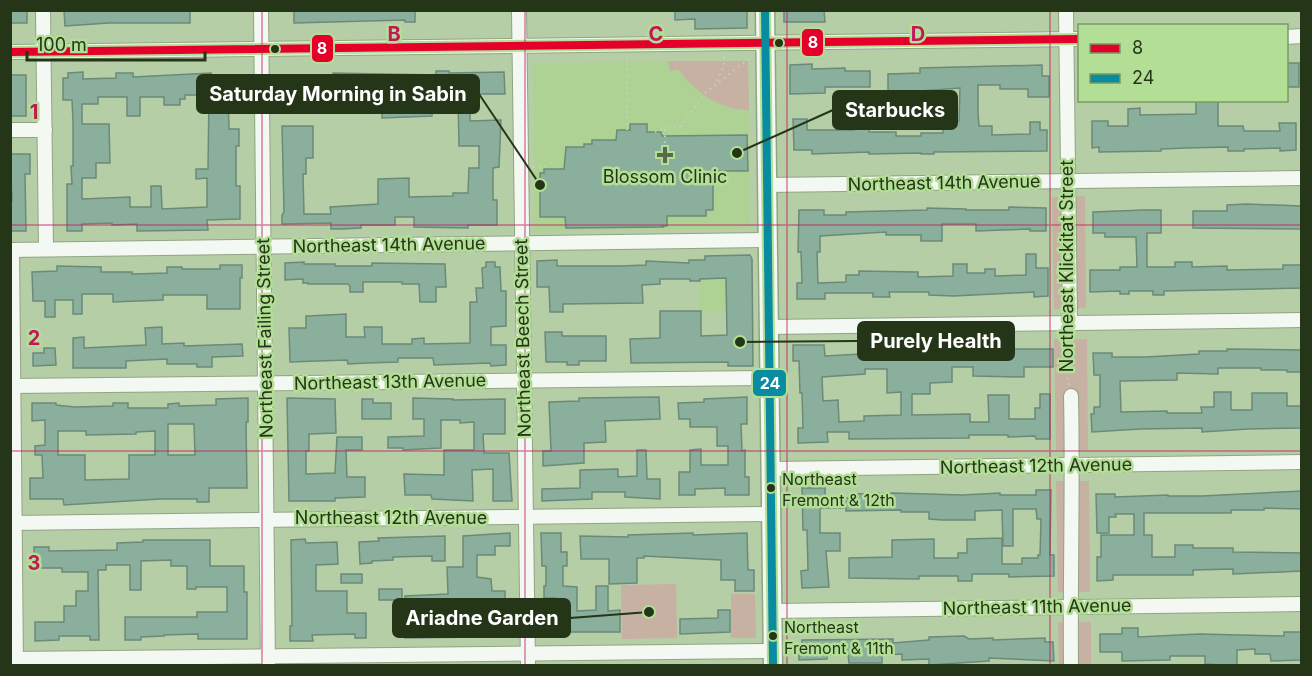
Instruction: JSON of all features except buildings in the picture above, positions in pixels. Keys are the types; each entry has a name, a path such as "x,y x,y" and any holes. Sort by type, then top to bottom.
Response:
{"main road":[{"path":"765,10 773,658"}],"street":[{"path":"43,10 46,249"},
{"name":"Northeast Failing Street","path":"261,10 268,660"},
{"name":"Northeast Beech Street","path":"519,10 527,660"},
{"name":"Northeast Klickitat Street","path":"1066,10 1073,39 1067,181 1070,323"},
{"path":"10,52 1073,39"},
{"path":"10,130 45,130"},
{"name":"Northeast 14th Avenue","path":"767,185 1302,178"},
{"name":"Northeast 14th Avenue","path":"11,250 768,240"},
{"path":"11,250 14,661 773,658"},
{"path":"769,327 1302,320"},
{"name":"Northeast 13th Avenue","path":"11,386 770,378"},
{"name":"Northeast Klickitat Street","path":"1071,396 1071,666"},
{"name":"Northeast 12th Avenue","path":"771,469 1302,462"},
{"name":"Northeast 12th Avenue","path":"12,523 772,514"},
{"name":"Northeast 11th Avenue","path":"773,611 1302,604"}],"path":[{"path":"716,84 724,64 724,44"},
{"path":"627,45 627,130"},
{"path":"655,132 664,128 681,126 705,93 751,57"},
{"path":"664,128 665,143"},
{"path":"534,167 547,166 556,160"},
{"name":"Northeast Klickitat Street","path":"1070,323 1071,341 1066,363 1071,396"}],"shaded area":[{"path":"668,61 748,61 749,110 728,107 709,98 692,85 678,69 670,71"},
{"path":"748,61 750,228 535,231 533,63"},
{"path":"1085,196 1086,308 1054,309 1052,197"},
{"path":"751,255 752,365 728,365 727,311 700,311 699,256"},
{"path":"1054,339 1087,339 1088,450 1056,450"},
{"path":"1056,481 1089,481 1090,592 1058,592"},
{"path":"676,584 677,638 622,639 621,585"},
{"path":"731,594 755,594 756,638 731,638"},
{"path":"1058,622 1091,622 1091,665 1059,665"}],"transit line":[{"name":"24","path":"765,10 773,666"},
{"name":"8","path":"10,52 1078,39"}],"place":[{"name":"Starbucks","path":"737,153"},
{"name":"Blossom Clinic","path":"665,155"},
{"name":"Saturday Morning in Sabin","path":"540,185"},
{"name":"Purely Health","path":"740,342"},
{"name":"Northeast Fremont & 12th","path":"771,488"},
{"name":"Ariadne Garden","path":"649,612"},
{"name":"Northeast Fremont & 11th","path":"773,636"}]}
